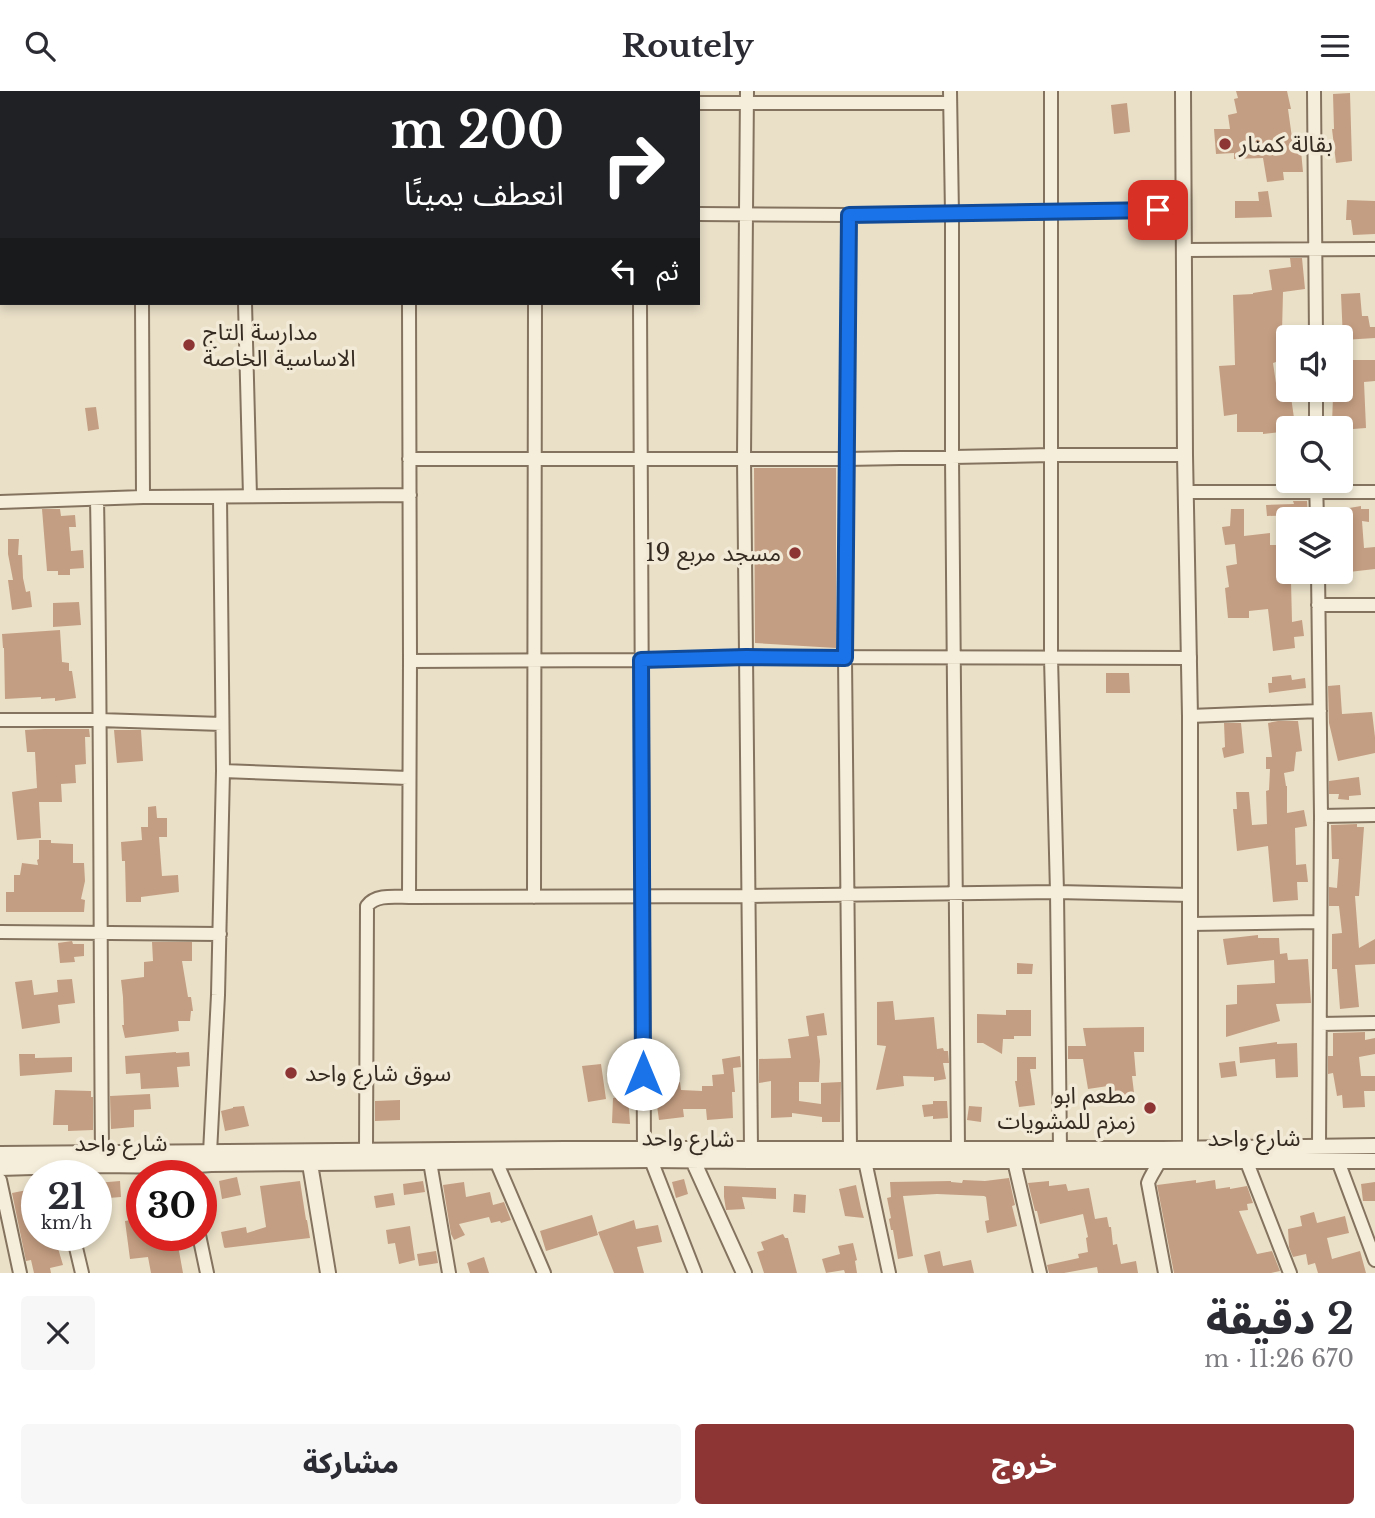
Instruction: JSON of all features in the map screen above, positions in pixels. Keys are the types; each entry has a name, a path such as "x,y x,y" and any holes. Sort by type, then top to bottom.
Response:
{"street":[{"path":"1051,91 1051,658 1060,1148"},
{"path":"1183,91 1185,455 1190,658 1190,1154"},
{"path":"1314,91 1316,325"},
{"path":"747,97 744,458 751,1148"},
{"path":"700,103 747,97 950,97 958,1148"},
{"path":"700,214 849,215 1184,210"},
{"path":"849,215 845,658 850,1148"},
{"path":"1185,250 1375,249"},
{"path":"142,305 144,497"},
{"path":"245,305 250,496"},
{"path":"409,305 409,897"},
{"path":"534,897 535,305"},
{"path":"640,305 643,896 648,1155 695,1273"},
{"path":"409,459 847,459 1185,455"},
{"path":"1187,492 1276,489"},
{"path":"1353,490 1375,492"},
{"path":"0,502 144,497 410,495"},
{"path":"210,1153 218,995 223,771 220,496"},
{"path":"97,499 102,1153"},
{"path":"1318,584 1321,816 1319,1146"},
{"path":"1318,605 1375,604"},
{"path":"410,661 954,656 1190,658"},
{"path":"1190,716 1320,711"},
{"path":"0,720 222,724"},
{"path":"223,771 408,778"},
{"path":"1321,816 1375,815"},
{"path":"366,1150 367,906 374,899 1057,892 1191,895"},
{"path":"1190,924 1320,922"},
{"path":"0,932 220,934"},
{"path":"1320,1024 1375,1023"},
{"name":"شارع واحد","path":"217,1164 366,1150 690,1155 865,1161 1014,1161 1319,1146 1375,1146"},
{"name":"شارع واحد","path":"690,1155 751,1148 1060,1148 1162,1155"},
{"name":"شارع واحد","path":"32,1160 102,1153 210,1153 430,1162 648,1155"},
{"name":"شارع واحد","path":"0,1154 21,1161"},
{"name":"شارع واحد","path":"1190,1154 1246,1160 1375,1161"},
{"path":"690,1155 744,1273"},
{"path":"1162,1155 1148,1183 1164,1273"},
{"path":"309,1157 328,1273"},
{"path":"1246,1160 1290,1273"},
{"name":"شارع واحد","path":"0,1168 21,1161"},
{"path":"496,1161 544,1273"},
{"path":"865,1161 889,1273"},
{"path":"1014,1161 1040,1273"},
{"path":"1338,1161 1375,1260"},
{"path":"430,1162 449,1273"},
{"path":"0,1180 20,1273"},
{"path":"77,1251 82,1273"},
{"path":"202,1251 207,1273"}],"building":[{"path":"1236,91 1287,91 1294,152 1301,151 1303,172 1283,172 1284,180 1267,182 1263,158 1234,159 1234,153 1216,154 1214,129 1230,129 1228,115 1237,113 1234,99 1238,98"},
{"path":"1350,93 1352,161 1336,163 1332,129 1333,94"},
{"path":"1127,103 1130,132 1114,134 1111,105"},
{"path":"1268,191 1272,217 1235,218 1235,201 1259,201 1258,192"},
{"path":"1347,200 1375,201 1375,234 1353,235 1351,220 1346,220"},
{"path":"1290,258 1302,258 1305,289 1283,292 1282,325 1276,325 1276,362 1273,363 1276,402 1292,402 1294,416 1276,416 1276,432 1237,432 1237,414 1224,416 1219,366 1235,365 1233,295 1272,290 1269,270 1291,267"},
{"path":"1360,293 1362,316 1368,316 1370,327 1375,327 1375,338 1353,339 1353,325 1342,325 1341,294"},
{"path":"1353,360 1375,360 1375,381 1364,382 1366,428 1353,429 1353,416 1332,416 1333,402 1353,402"},
{"path":"96,407 99,429 88,431 85,408"},
{"name":"مسجد مربع 19","path":"754,468 836,468 836,648 755,643"},
{"path":"1293,501 1307,501 1307,507 1276,507 1276,516 1267,516 1266,505 1294,504"},
{"path":"1361,506 1361,509 1369,509 1369,522 1362,521 1364,548 1375,547 1375,569 1353,572 1353,507"},
{"path":"42,509 60,509 61,516 75,515 76,527 69,527 71,551 83,550 84,568 70,569 70,575 47,571"},
{"path":"1231,509 1244,509 1244,536 1270,533 1270,545 1276,545 1276,584 1291,584 1292,622 1302,620 1304,636 1294,637 1295,648 1273,651 1268,609 1249,611 1249,618 1228,618 1225,588 1229,587 1226,566 1237,564 1235,544 1225,545 1222,527 1230,526"},
{"path":"8,539 19,539 18,555 22,555 23,578 26,592 30,591 32,607 12,610 8,580 13,580"},
{"path":"79,602 81,625 53,627 53,603"},
{"path":"60,630 62,662 69,663 76,698 55,701 55,698 41,697 5,699 2,634"},
{"path":"1106,673 1129,673 1130,693 1106,693"},
{"path":"1291,675 1292,680 1305,678 1306,688 1269,693 1268,683 1272,683 1272,677"},
{"path":"1340,685 1342,714 1372,712 1375,753 1338,761 1329,723 1328,686"},
{"path":"1298,721 1302,751 1296,752 1294,771 1284,773 1287,813 1304,810 1307,826 1295,828 1296,865 1306,864 1308,882 1297,882 1298,900 1273,902 1268,846 1237,851 1233,809 1237,809 1236,792 1249,792 1252,825 1267,824 1266,791 1269,790 1270,769 1266,769 1266,757 1272,757 1268,723"},
{"path":"1224,723 1241,723 1244,753 1224,758"},
{"path":"89,729 90,737 85,737 86,764 75,765 76,783 61,784 62,802 39,802 41,838 17,840 12,792 37,788 35,752 27,752 25,730"},
{"path":"114,730 141,730 143,761 117,763"},
{"path":"1359,777 1361,795 1349,796 1349,800 1338,799 1339,794 1329,794 1329,781"},
{"path":"156,806 157,818 167,818 167,837 159,837 162,876 178,875 179,892 141,897 141,902 126,902 125,861 122,861 121,842 142,840 141,827 148,827 148,807"},
{"path":"1357,824 1357,827 1364,827 1359,896 1355,896 1359,948 1375,939 1375,964 1355,965 1359,1007 1340,1009 1337,969 1332,969 1332,934 1342,933 1339,906 1329,906 1329,887 1337,888 1339,859 1332,859 1331,825"},
{"path":"39,840 73,844 73,863 84,863 85,881 81,899 85,900 84,912 6,912 6,892 14,892 14,875 20,875 22,863 38,865"},
{"path":"1258,935 1258,938 1279,938 1280,954 1287,953 1288,960 1308,959 1311,1003 1276,1004 1280,1021 1226,1037 1226,1005 1237,1004 1237,985 1275,983 1274,960 1227,965 1223,939"},
{"path":"72,941 73,944 84,944 84,956 74,957 75,962 60,963 58,943"},
{"path":"152,942 192,942 192,961 182,961 193,1011 190,1021 178,1021 179,1031 125,1038 121,980 144,977 144,962 153,961"},
{"path":"1017,963 1033,964 1032,974 1017,974"},
{"path":"72,979 75,1003 58,1005 60,1023 22,1029 15,982 32,980 34,995 58,992 57,980"},
{"path":"893,1001 895,1020 934,1017 937,1049 948,1051 949,1063 943,1063 946,1079 934,1081 934,1077 903,1076 904,1086 876,1090 886,1046 877,1045 877,1002"},
{"path":"1006,1010 1031,1010 1031,1036 1003,1039 1002,1054 983,1043 977,1043 977,1014 1006,1015"},
{"path":"824,1013 827,1035 817,1036 819,1082 799,1082 799,1101 821,1104 821,1083 841,1082 840,1122 822,1122 822,1117 792,1113 792,1117 771,1118 771,1081 759,1083 759,1059 791,1058 788,1039 809,1036 806,1016"},
{"path":"1144,1027 1144,1052 1134,1052 1136,1076 1132,1076 1135,1101 1115,1100 1115,1095 1108,1095 1108,1086 1088,1089 1083,1059 1068,1059 1068,1046 1086,1046 1083,1028"},
{"path":"1365,1032 1365,1040 1375,1038 1375,1054 1359,1057 1361,1076 1375,1076 1375,1091 1364,1091 1365,1107 1343,1108 1342,1095 1337,1096 1333,1073 1328,1074 1328,1056 1333,1056 1333,1033"},
{"path":"1277,1042 1297,1043 1298,1077 1276,1078 1275,1059 1240,1063 1239,1047"},
{"path":"189,1052 190,1066 177,1067 179,1087 141,1089 140,1073 126,1074 125,1056"},
{"path":"19,1054 35,1054 35,1058 72,1057 72,1072 20,1076"},
{"path":"740,1056 741,1067 733,1068 733,1118 707,1120 706,1109 683,1109 684,1117 659,1120 654,1085 680,1082 681,1090 702,1091 702,1086 713,1086 712,1075 724,1074 722,1059"},
{"path":"1017,1057 1036,1057 1036,1069 1030,1069 1035,1105 1019,1107 1015,1081"},
{"path":"1235,1061 1237,1076 1221,1078 1219,1063"},
{"path":"601,1064 606,1099 588,1102 582,1066"},
{"path":"55,1090 91,1091 93,1130 68,1131 68,1125 53,1125"},
{"path":"150,1094 151,1109 134,1110 134,1127 111,1129 110,1096"},
{"path":"628,1096 630,1124 612,1123 613,1098"},
{"path":"400,1100 400,1120 375,1121 375,1101"},
{"path":"933,1101 947,1101 948,1118 924,1117 922,1105 933,1104"},
{"path":"244,1106 249,1126 225,1131 221,1111"},
{"path":"969,1106 982,1107 981,1122 967,1120"},
{"path":"237,1177 241,1195 222,1199 219,1181"},
{"path":"1009,1178 1017,1226 987,1233 985,1221 989,1220 984,1196 903,1196 913,1256 898,1259 889,1219 887,1198 891,1197 890,1182 962,1183 963,1180"},
{"path":"684,1179 688,1194 676,1198 672,1182"},
{"path":"1196,1180 1196,1183 1215,1180 1216,1189 1247,1186 1253,1203 1247,1204 1248,1210 1239,1211 1257,1254 1272,1251 1280,1271 1174,1273 1157,1185"},
{"path":"120,1181 121,1197 112,1198 112,1182"},
{"path":"300,1181 310,1238 224,1247 221,1232 246,1227 247,1233 266,1227 260,1186"},
{"path":"423,1181 425,1192 404,1195 403,1184"},
{"path":"1049,1181 1049,1186 1066,1184 1068,1191 1089,1188 1095,1219 1107,1217 1113,1245 1117,1244 1121,1264 1136,1261 1138,1273 1098,1273 1097,1267 1049,1273 1047,1265 1079,1258 1078,1254 1088,1252 1088,1237 1083,1214 1040,1224 1028,1183"},
{"path":"464,1182 466,1197 490,1192 493,1205 504,1202 511,1220 491,1223 489,1217 459,1224 465,1235 454,1240 443,1185"},
{"path":"1375,1182 1375,1201 1363,1201 1361,1184"},
{"path":"856,1185 864,1218 845,1216 839,1189"},
{"path":"724,1186 776,1188 776,1199 742,1197 745,1209 726,1210"},
{"path":"21,1191 21,1237 12,1193"},
{"path":"393,1193 395,1205 376,1208 374,1196"},
{"path":"794,1194 806,1195 805,1213 793,1212"},
{"path":"1314,1212 1317,1223 1345,1216 1349,1233 1327,1238 1332,1259 1360,1251 1366,1273 1318,1273 1315,1263 1308,1265 1306,1254 1293,1257 1289,1247 1288,1229 1302,1226 1300,1216"},
{"path":"592,1215 598,1235 546,1251 540,1231"},
{"path":"634,1220 636,1229 658,1225 662,1242 637,1247 644,1273 614,1273 598,1232"},
{"path":"410,1226 415,1260 399,1264 395,1243 388,1244 386,1230"},
{"path":"783,1234 788,1238 797,1273 764,1273 757,1252 764,1250 761,1242"},
{"path":"853,1243 857,1273 845,1273 844,1270 826,1273 822,1259 840,1254 838,1246"},
{"path":"24,1251 59,1251 63,1265 50,1268 51,1273 34,1273 31,1260 26,1261"},
{"path":"129,1251 179,1251 183,1273 151,1273 148,1257 130,1259"},
{"path":"436,1251 438,1263 419,1266 417,1254"},
{"path":"940,1251 943,1266 971,1260 974,1273 928,1273 924,1255"},
{"path":"484,1257 489,1273 470,1273 467,1263"}],"place":[{"name":"بقالة كمنار","path":"1225,144"},
{"name":"مدارسة التاج الاساسية الخاصة","path":"189,345"},
{"name":"مسجد مربع 19","path":"795,553"},
{"name":"سوق شارع واحد","path":"291,1073"},
{"name":"مطعم ابو زمزم للمشويات","path":"1150,1108"}],"route":[{"path":"643,1074 641,660 845,658 849,215 1158,210"}]}
